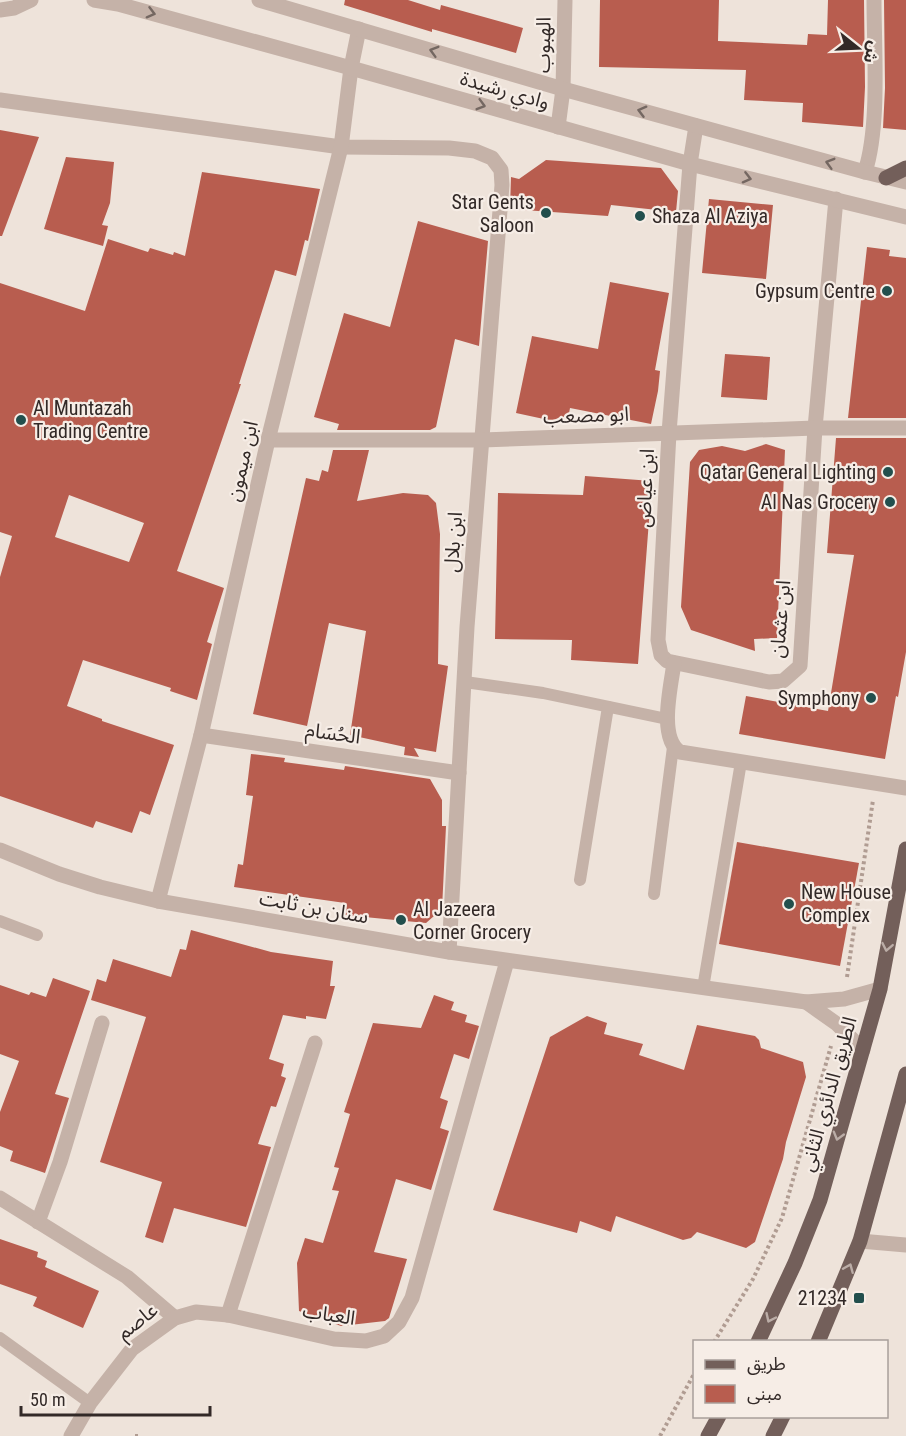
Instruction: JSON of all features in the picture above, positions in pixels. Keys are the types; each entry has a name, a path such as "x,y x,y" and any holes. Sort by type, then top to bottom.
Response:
{"main road":[{"path":"886,178 906,168"},
{"name":"الطريق الدائري الثاني","path":"758,1340 795,1263 820,1200 880,989 906,849"},
{"path":"818,1340 860,1241 906,1074"},
{"path":"773,1436 782,1418"}],"street":[{"path":"1,11 31,0"},
{"name":"وادي رشيدة","path":"94,0 118,4 351,68 690,164 906,217"},
{"name":"وادي رشيدة","path":"259,0 563,89 906,182"},
{"path":"865,172 873,123 874,0"},
{"name":"الهبوب","path":"558,127 563,89 561,1"},
{"name":"ابن ميمون","path":"158,901 201,735 268,440 341,147 351,68 359,29"},
{"path":"0,100 341,147"},
{"name":"ابن عياض","path":"674,663 667,661 661,655 658,640 669,434 690,164 696,126"},
{"name":"ابن بلال","path":"341,147 449,148 475,151 492,158 501,170 502,185 467,627 449,952"},
{"name":"ابن عثمان","path":"674,663 769,682 783,681 800,666 815,428 836,200"},
{"name":"ابو مصعب","path":"268,440 482,440 815,428 906,428"},
{"path":"674,663 667,719 669,737 673,747 680,752 906,788"},
{"name":"الحُسَام","path":"201,735 459,773"},
{"name":"سنان بن ثابت","path":"0,850 100,887 158,901 449,952 806,1002 843,999 880,989"},
{"name":"العباب","path":"228,1315 334,1339 366,1341 384,1336 399,1322 412,1298 507,961"},
{"name":"سنان بن ثابت","path":"806,1002 837,1024 863,1050"},
{"path":"38,1222 60,1162 102,1023"},
{"path":"228,1315 315,1043"},
{"path":"0,1198 127,1277 175,1318"},
{"path":"860,1241 906,1245"},
{"name":"عاصم","path":"73,1434 90,1403 132,1349 175,1318 196,1312 228,1315"}],"lane":[{"path":"465,682 543,693 667,719"},
{"path":"580,880 608,707"},
{"path":"654,894 673,747"},
{"path":"703,988 741,762"},
{"path":"0,921 37,935"},
{"path":"0,1338 90,1403"}],"path":[{"path":"843,999 876,784"},
{"path":"715,1340 753,1279 782,1218 837,1024"},
{"path":"660,1436 693,1376"}],"building":[{"path":"345,0 408,0 440,10 441,5 523,28 516,53 432,29 432,32 344,5"},
{"path":"600,0 719,0 718,41 807,45 808,34 827,35 828,0 864,0 863,127 802,122 803,103 744,100 746,70 599,67"},
{"path":"884,0 906,0 906,130 883,128"},
{"path":"0,130 39,137 2,236 0,236"},
{"path":"66,157 114,162 110,203 102,225 108,226 103,246 44,229"},
{"path":"546,160 661,168 678,191 676,212 611,205 608,216 510,209 511,177 519,179"},
{"path":"202,172 320,189 308,241 305,240 296,276 275,270 239,384 241,384 177,571 224,588 207,642 212,644 197,700 170,691 171,688 83,660 67,706 102,719 102,721 174,745 150,815 140,811 132,833 96,821 93,828 0,796 0,577 12,536 0,532 0,283 85,311 108,239 148,252 150,248 185,256","holes":["69,495 144,523 129,562 55,537"]},
{"path":"709,199 773,205 766,279 702,273"},
{"path":"418,221 488,241 479,346 455,339 436,427 430,430 337,430 339,424 314,417 344,313 390,327"},
{"path":"867,247 890,250 889,256 906,258 906,418 848,418"},
{"path":"610,282 669,293 655,370 660,371 651,424 570,408 567,424 516,413 532,336 598,349"},
{"path":"725,354 770,357 767,400 721,397"},
{"path":"836,438 906,438 906,652 885,759 739,734 746,696 828,711 854,555 827,553"},
{"path":"766,444 785,450 777,638 754,639 755,651 691,630 681,607 690,462 699,450 722,446 745,451"},
{"path":"333,450 369,450 357,501 403,493 428,495 436,503 440,534 438,664 448,666 436,752 414,748 419,757 404,755 405,747 350,735 366,631 329,623 307,726 253,714 306,478 319,481 322,470 328,472"},
{"path":"585,476 652,481 638,664 571,660 572,640 495,639 498,493 583,495"},
{"path":"251,754 285,758 284,762 344,770 345,766 430,779 442,800 442,826 446,826 442,909 426,923 344,915 345,903 234,887 238,864 243,865 253,796 246,795"},
{"name":"New House Complex","path":"737,842 859,863 840,966 719,944"},
{"path":"191,930 271,952 333,961 330,986 335,986 326,1019 306,1016 306,1019 283,1015 269,1059 284,1064 281,1076 286,1078 276,1107 271,1106 258,1144 271,1147 246,1227 174,1208 163,1243 145,1237 162,1182 100,1162 146,1017 91,1000 97,979 106,982 113,959 171,977 180,949 186,950"},
{"path":"53,978 90,991 55,1094 69,1098 45,1173 10,1161 13,1151 0,1146 0,1112 19,1061 0,1054 0,985 29,995 31,992 46,997"},
{"path":"434,995 454,1002 451,1010 467,1015 465,1022 479,1026 469,1059 454,1054 440,1098 448,1101 440,1128 449,1131 431,1190 396,1179 374,1252 407,1259 389,1318 385,1321 341,1326 299,1311 297,1263 305,1238 323,1243 339,1191 332,1190 339,1168 334,1167 350,1114 344,1112 373,1023 421,1028"},
{"path":"587,1016 607,1023 604,1034 643,1044 639,1055 684,1070 697,1025 755,1036 761,1048 803,1062 806,1077 783,1159 755,1242 746,1248 697,1232 691,1238 683,1240 616,1216 611,1232 580,1221 577,1233 493,1210 550,1037"},
{"path":"0,1239 38,1252 37,1257 47,1261 45,1267 99,1291 83,1328 33,1306 37,1297 0,1284"}],"place":[{"name":"Star Gents Saloon","path":"546,213"},
{"name":"Shaza Al Aziya","path":"640,216"},
{"name":"Gypsum Centre","path":"887,291"},
{"name":"Al Muntazah Trading Centre","path":"21,420"},
{"name":"Qatar General Lighting","path":"888,472"},
{"name":"Al Nas Grocery","path":"890,502"},
{"name":"Symphony","path":"871,698"},
{"name":"New House Complex","path":"789,904"},
{"name":"Al Jazeera Corner Grocery","path":"401,920"},
{"name":"21234","path":"859,1298"}]}
